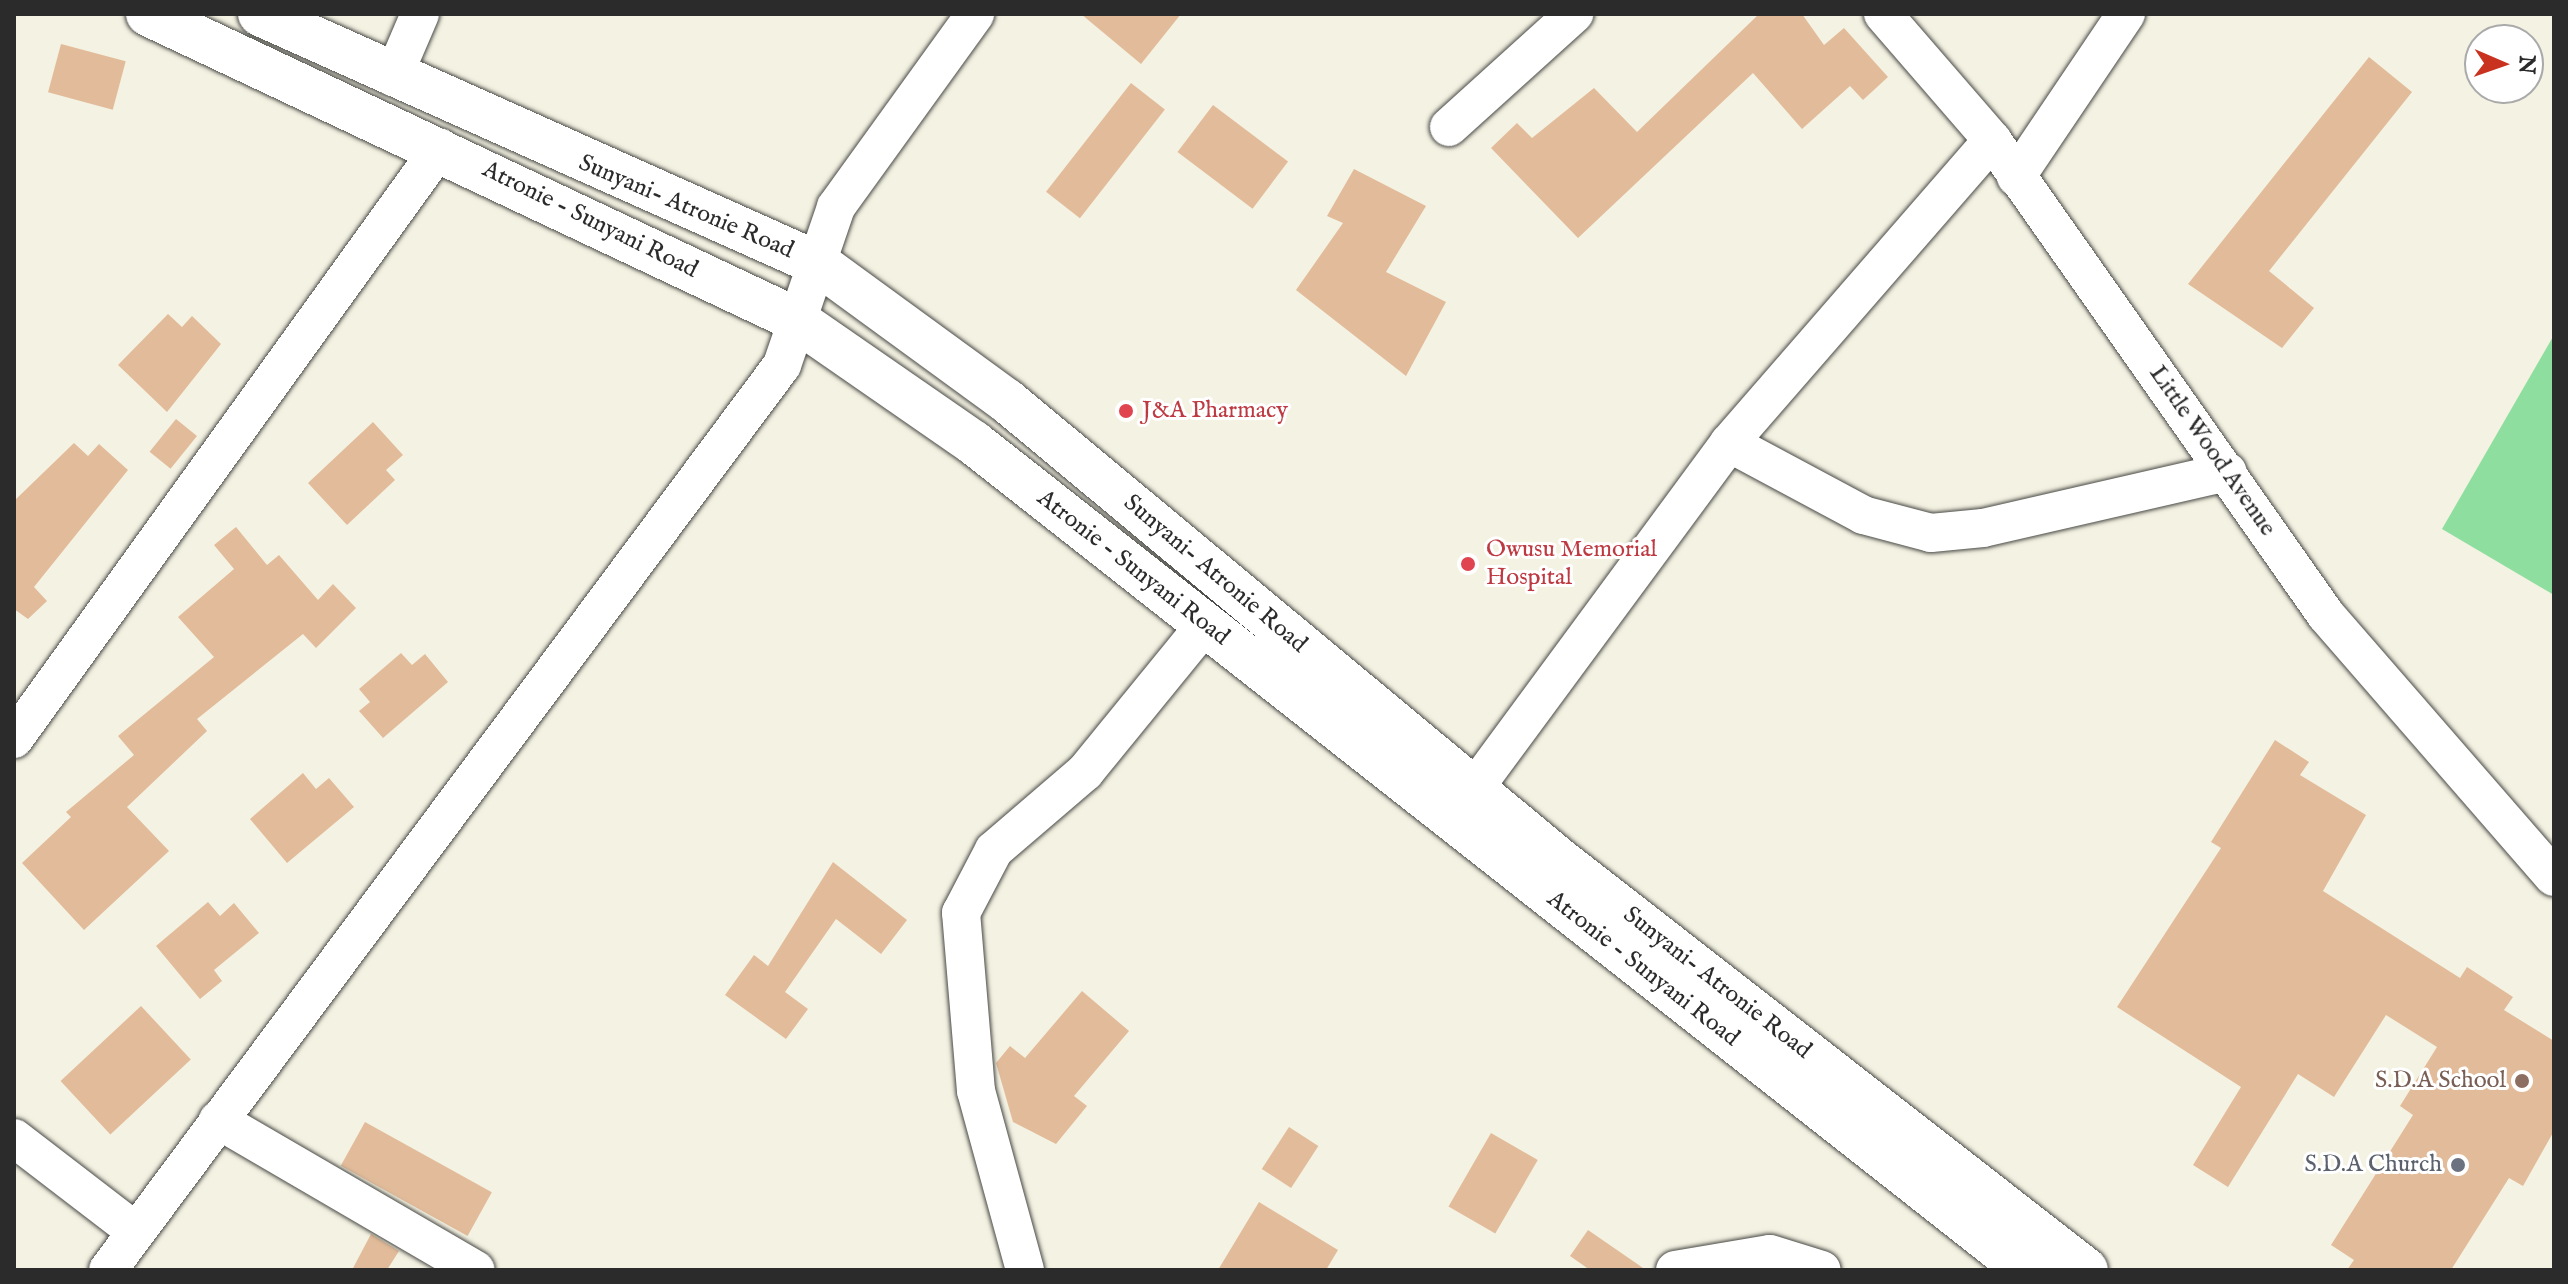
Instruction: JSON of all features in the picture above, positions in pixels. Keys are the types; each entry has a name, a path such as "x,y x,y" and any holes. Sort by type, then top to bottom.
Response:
{"highway":[{"name":"Atronie - Sunyani Road","path":"148,14 440,148 795,319 974,443 2026,1270"},
{"name":"Sunyani- Atronie Road","path":"260,14 393,77 819,264 1007,401 1474,789 2086,1270"}],"street":[{"path":"393,77 420,14"},
{"path":"108,1270 782,365 795,319 819,264 836,207 975,14"},
{"path":"1449,127 1574,14"},
{"name":"Little Wood Avenue","path":"1883,14 1992,140 2326,615 2554,877"},
{"path":"2016,177 2126,14"},
{"path":"1474,789 1729,443 1992,140"},
{"path":"14,739 440,148"},
{"path":"1729,443 1863,515 1931,533 1983,528 2228,472"},
{"path":"1025,1270 976,1091 961,913 994,850 1085,772 1205,625"},
{"path":"218,1120 476,1270"},
{"path":"14,1138 135,1231"},
{"path":"1675,1270 1770,1254 1822,1270"}],"green space":[{"path":"2554,335 2554,595 2442,529"}],"building":[{"path":"1081,14 1181,14 1141,64"},
{"path":"1759,14 1802,14 1824,45 1844,28 1888,77 1863,100 1850,86 1802,129 1753,73 1578,238 1491,148 1517,123 1532,138 1594,88 1637,132"},
{"path":"61,44 126,61 113,110 48,92"},
{"path":"2369,57 2412,92 2269,271 2314,308 2282,348 2188,284"},
{"path":"1131,83 1165,109 1080,218 1046,192"},
{"path":"1213,105 1288,162 1253,209 1177,152"},
{"path":"1354,169 1426,206 1386,272 1446,302 1406,376 1296,290 1343,223 1327,216"},
{"path":"168,314 182,327 192,316 221,344 167,412 118,365"},
{"path":"176,419 197,436 171,469 150,452"},
{"path":"373,422 403,455 386,470 395,480 347,525 308,483"},
{"path":"74,443 88,456 99,444 128,470 34,587 47,601 28,619 14,609 14,501"},
{"path":"236,527 267,565 279,555 318,600 333,584 356,608 316,648 303,634 197,719 207,731 127,807 169,851 84,930 22,863 71,817 66,812 134,755 118,736 214,657 178,617 234,569 214,545"},
{"path":"401,653 412,665 425,654 448,682 383,738 359,711 370,702 359,689"},
{"path":"2275,740 2309,762 2300,775 2366,815 2323,891 2460,978 2467,967 2513,997 2504,1010 2554,1041 2554,1131 2523,1186 2509,1178 2451,1270 2347,1270 2354,1260 2331,1245 2413,1115 2400,1106 2437,1047 2386,1015 2334,1097 2298,1074 2228,1187 2193,1165 2241,1087 2117,1007 2221,848 2211,842"},
{"path":"303,773 316,789 329,778 354,807 287,863 250,819"},
{"path":"833,862 907,920 881,954 836,919 785,992 808,1009 786,1039 725,995 754,955 768,966"},
{"path":"208,902 220,916 234,903 259,933 214,970 222,981 200,999 156,946"},
{"path":"1082,991 1129,1031 1074,1096 1087,1106 1056,1144 1013,1122 996,1063 1010,1046 1025,1058"},
{"path":"141,1006 191,1059 110,1134 61,1081"},
{"path":"365,1122 492,1192 468,1236 341,1166"},
{"path":"1289,1127 1318,1146 1291,1188 1262,1169"},
{"path":"1491,1133 1538,1160 1495,1234 1448,1207"},
{"path":"1259,1202 1338,1250 1326,1270 1218,1270"},
{"path":"1588,1230 1646,1270 1590,1270 1570,1256"},
{"path":"371,1234 399,1251 387,1270 352,1270"}],"place":[{"name":"J&A Pharmacy","path":"1126,411"},
{"name":"Owusu Memorial Hospital","path":"1468,564"},
{"name":"S.D.A School","path":"2522,1081"},
{"name":"S.D.A Church","path":"2458,1165"}]}
